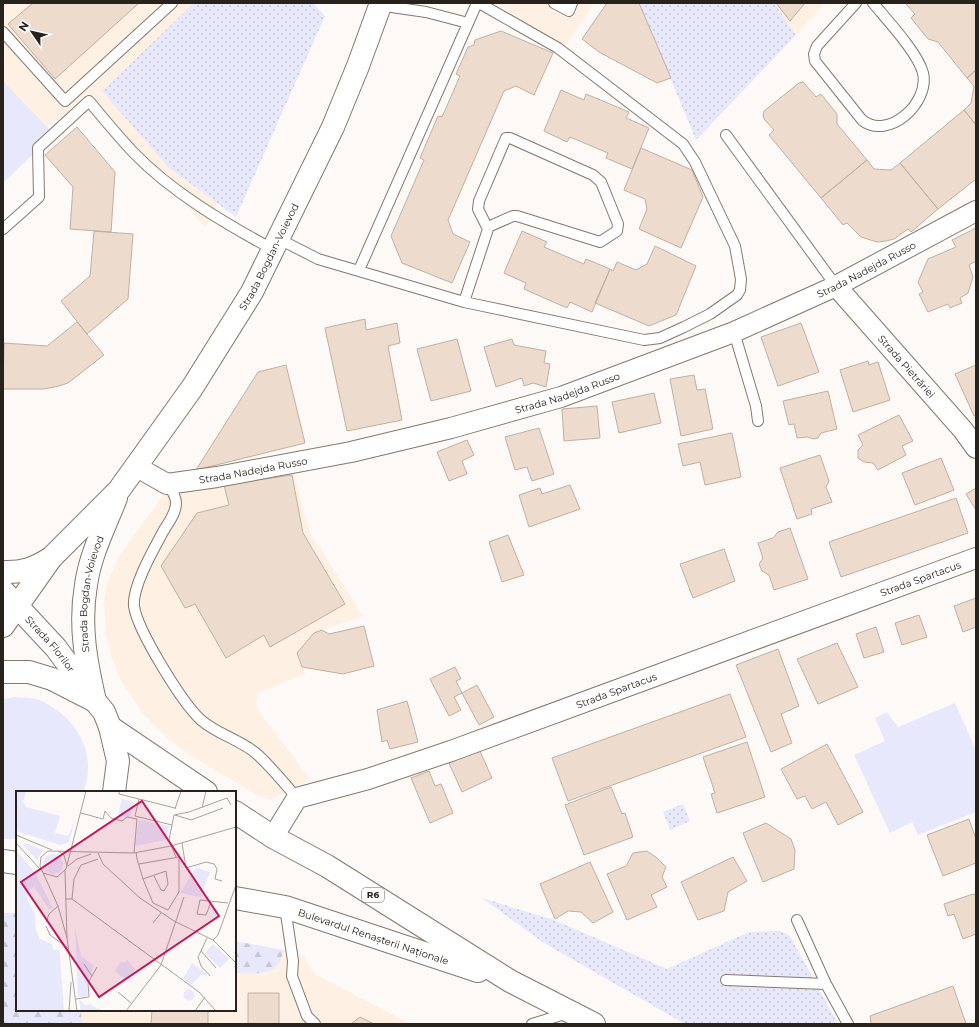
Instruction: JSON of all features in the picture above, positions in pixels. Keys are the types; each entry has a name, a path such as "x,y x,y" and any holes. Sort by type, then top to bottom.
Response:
{"main road":[{"name":"Strada Bogdan-Voievod","path":"3,626 10,598 119,490 192,388 252,292 277,244 333,127 377,4"},
{"name":"Strada Bogdan-Voievod","path":"95,701 85,659 83,609 86,584 94,553 119,490"},
{"path":"3,572 25,572 51,558"},
{"name":"Strada Florilor","path":"10,598 56,648 104,712 110,727 118,761 114,791"},
{"path":"3,672 29,672 52,679 95,701"},
{"path":"110,727 205,791"},
{"name":"Bulevardul Renașterii Naționale","path":"236,813 273,837 327,866 510,981 594,1024"},
{"name":"Bulevardul Renașterii Naționale","path":"236,898 285,907 510,981"}],"street":[{"name":"Strada Nadejda Russo","path":"168,484 351,452 451,428 561,397 734,332 836,286 976,210"},
{"name":"Strada Pietrăriei","path":"836,286 964,430 976,448"},
{"path":"135,466 168,484"},
{"name":"Strada Spartacus","path":"298,798 368,780 451,751 976,558"},
{"path":"273,837 298,798"}],"lane":[{"path":"3,32 65,101 172,3"},
{"path":"3,229 39,196 38,148 89,101 134,153 181,192 238,231 318,259 464,302 644,340 660,338 710,314 737,295 740,290 741,279 735,246 695,162 683,144 558,48 478,3 359,270"},
{"path":"554,3 569,11 572,3"},
{"path":"856,3 817,46 814,54 818,67 862,120 873,126 882,127 893,124 912,108 922,91 924,81 922,69 915,56 873,3"},
{"path":"377,4 426,12 468,23"},
{"path":"726,135 836,286"},
{"path":"464,302 488,226 477,206 504,140 508,138 593,175 600,182 618,224 617,231 600,242 517,216 513,216 488,226"},
{"path":"734,332 756,406 758,420"},
{"path":"168,484 173,492 176,502 175,512 150,555 135,594 134,606 136,614 153,650 189,708 212,728 257,754 298,798"},
{"path":"285,907 293,961 292,976 307,1016 315,1024"},
{"path":"797,920 826,984 848,1024"},
{"path":"726,980 826,984"},
{"path":"532,1024 571,1012"}],"shaded area":[{"path":"3,3 306,3 265,110 205,227 88,92 61,116 3,158"},
{"path":"497,3 594,3 564,48"},
{"path":"774,3 825,3 796,35"},
{"path":"293,472 309,531 363,616 314,633 297,653 305,674 258,693 256,704 260,713 310,779 270,800 263,798 191,756 169,739 144,715 120,679 112,659 106,637 104,601 107,583 119,556 169,487"},
{"path":"283,950 304,956 306,962 315,974 410,1024 82,1024 81,1011 236,1011 236,973 265,973 282,958"}],"green space":[{"path":"194,3 313,3 325,16 236,217 168,167 102,91"},
{"path":"639,3 774,3 796,35 696,140"},
{"path":"3,81 54,134 3,183"},
{"path":"14,697 36,699 59,712 75,728 81,737 88,759 88,774 84,791 16,791 16,839 3,838 3,699"},
{"path":"955,703 976,750 976,812 918,835 912,822 890,833 854,755 885,741 875,718 887,712 898,727"},
{"path":"683,804 690,821 670,830 663,812"},
{"path":"482,898 554,920 667,969 749,932 781,931 790,936 838,1024 685,1024 544,943"},
{"path":"3,913 16,913 16,1011 81,1011 82,1024 3,1024"},
{"path":"236,941 283,950 281,959 272,970 259,973 236,973"}],"building":[{"path":"33,3 139,3 55,79 8,24"},
{"path":"607,3 639,3 671,78 657,83 599,52 582,39"},
{"path":"776,3 805,3 790,21"},
{"path":"905,3 976,3 976,70 967,78 938,42 928,39 911,18 915,14"},
{"path":"501,31 553,53 534,95 516,86 504,91 448,220 453,234 470,242 452,283 402,263 391,236 424,160 420,158 438,116 442,117 460,76 456,74 468,47 474,45 475,40"},
{"path":"976,70 976,125 964,110 971,103 974,86 967,78"},
{"path":"803,82 816,97 821,94 837,114 837,124 867,160 821,198 769,135 774,130 764,119 763,115 764,111 799,83"},
{"path":"561,90 584,100 586,94 629,112 626,118 649,128 632,169 606,158 608,153 570,137 567,142 544,131"},
{"path":"964,110 976,125 976,179 938,209 900,163"},
{"path":"77,127 115,172 111,232 70,229 73,187 45,155"},
{"path":"641,148 692,170 703,197 681,248 639,229 647,209 645,199 624,190"},
{"path":"867,160 874,169 891,170 900,163 938,209 911,232 908,229 894,239 886,241 877,242 861,237 847,223 843,225 821,198"},
{"path":"976,228 976,261 969,265 973,277 968,293 960,298 962,303 950,308 948,304 928,312 919,294 923,292 918,282 928,259 956,247 952,240"},
{"path":"94,231 133,234 128,299 87,334 61,301 90,276"},
{"path":"522,231 547,242 544,247 584,264 586,259 610,269 592,312 570,302 567,308 524,289 526,283 504,273"},
{"path":"655,246 696,266 676,315 649,326 595,303 610,269 613,271 617,262 636,270 647,264"},
{"path":"365,319 366,330 397,323 400,343 388,346 402,420 347,431 325,328"},
{"path":"77,322 104,355 68,383 44,389 3,389 4,343 47,346"},
{"path":"801,323 819,372 778,386 761,337"},
{"path":"457,339 471,391 431,401 417,349"},
{"path":"512,339 514,345 546,351 544,363 550,364 546,387 533,383 524,386 522,378 496,387 484,347"},
{"path":"868,361 869,365 878,362 890,400 853,412 840,370"},
{"path":"286,365 305,443 196,470 258,372"},
{"path":"976,365 976,415 974,416 955,374"},
{"path":"694,375 697,390 705,389 713,429 681,436 670,379"},
{"path":"828,391 837,429 821,433 818,438 797,438 794,424 789,425 783,401"},
{"path":"654,393 661,423 619,433 612,402"},
{"path":"597,406 600,438 564,441 562,409"},
{"path":"899,415 913,441 902,446 906,455 878,470 873,463 864,462 858,458 858,450 863,445 858,435"},
{"path":"539,428 554,474 532,481 527,467 515,470 505,437"},
{"path":"732,433 741,477 705,485 700,462 683,466 678,444"},
{"path":"467,440 474,455 462,461 467,474 449,481 437,452"},
{"path":"820,455 829,481 826,487 832,502 811,509 812,514 797,519 780,468"},
{"path":"941,458 954,490 915,505 902,473"},
{"path":"292,475 303,533 345,604 270,647 264,635 226,658 195,604 185,608 161,566 197,513 229,505 224,485"},
{"path":"570,485 580,509 529,527 519,495 540,488 542,494"},
{"path":"976,488 976,510 966,494"},
{"path":"956,498 968,533 841,577 829,542"},
{"path":"790,528 808,579 774,590 769,575 762,571 759,564 763,558 758,543 773,538 778,532"},
{"path":"508,535 524,575 502,582 489,542"},
{"path":"724,549 735,581 693,598 680,564"},
{"path":"976,598 976,627 963,632 954,606"},
{"path":"919,615 927,637 902,645 895,623"},
{"path":"364,626 374,666 343,674 302,667 297,653 314,633 322,630 329,634"},
{"path":"876,627 884,652 864,658 856,634"},
{"path":"837,643 858,687 818,704 797,659"},
{"path":"778,649 799,706 781,714 792,743 771,752 736,665"},
{"path":"455,667 461,679 456,681 462,693 454,697 461,710 449,716 430,679"},
{"path":"477,685 494,717 479,725 462,693"},
{"path":"730,694 746,737 568,801 552,758"},
{"path":"407,701 418,742 390,749 387,740 382,742 377,710"},
{"path":"747,742 765,797 717,813 711,794 715,793 703,757"},
{"path":"827,744 863,812 838,825 826,802 812,809 805,796 797,799 781,769"},
{"path":"479,749 492,778 462,792 448,761"},
{"path":"429,771 435,786 441,784 453,813 430,823 411,778"},
{"path":"611,787 622,814 625,813 633,837 584,855 565,805"},
{"path":"969,819 976,839 976,863 943,876 927,835"},
{"path":"766,823 791,839 795,850 794,869 763,882 743,833"},
{"path":"647,851 666,867 662,877 667,887 651,895 657,907 627,920 607,874 626,866 633,853"},
{"path":"733,857 747,881 728,892 724,911 698,920 681,882"},
{"path":"590,862 613,912 593,923 581,912 568,911 555,919 540,884"},
{"path":"973,894 976,895 976,934 963,939 954,914 948,916 944,904"},
{"path":"953,986 966,1024 871,1024 870,1016"},
{"path":"248,993 279,993 279,1024 248,1024"},
{"path":"152,1011 208,1011 208,1024 151,1024"},
{"path":"360,1017 374,1024 351,1024"}]}
